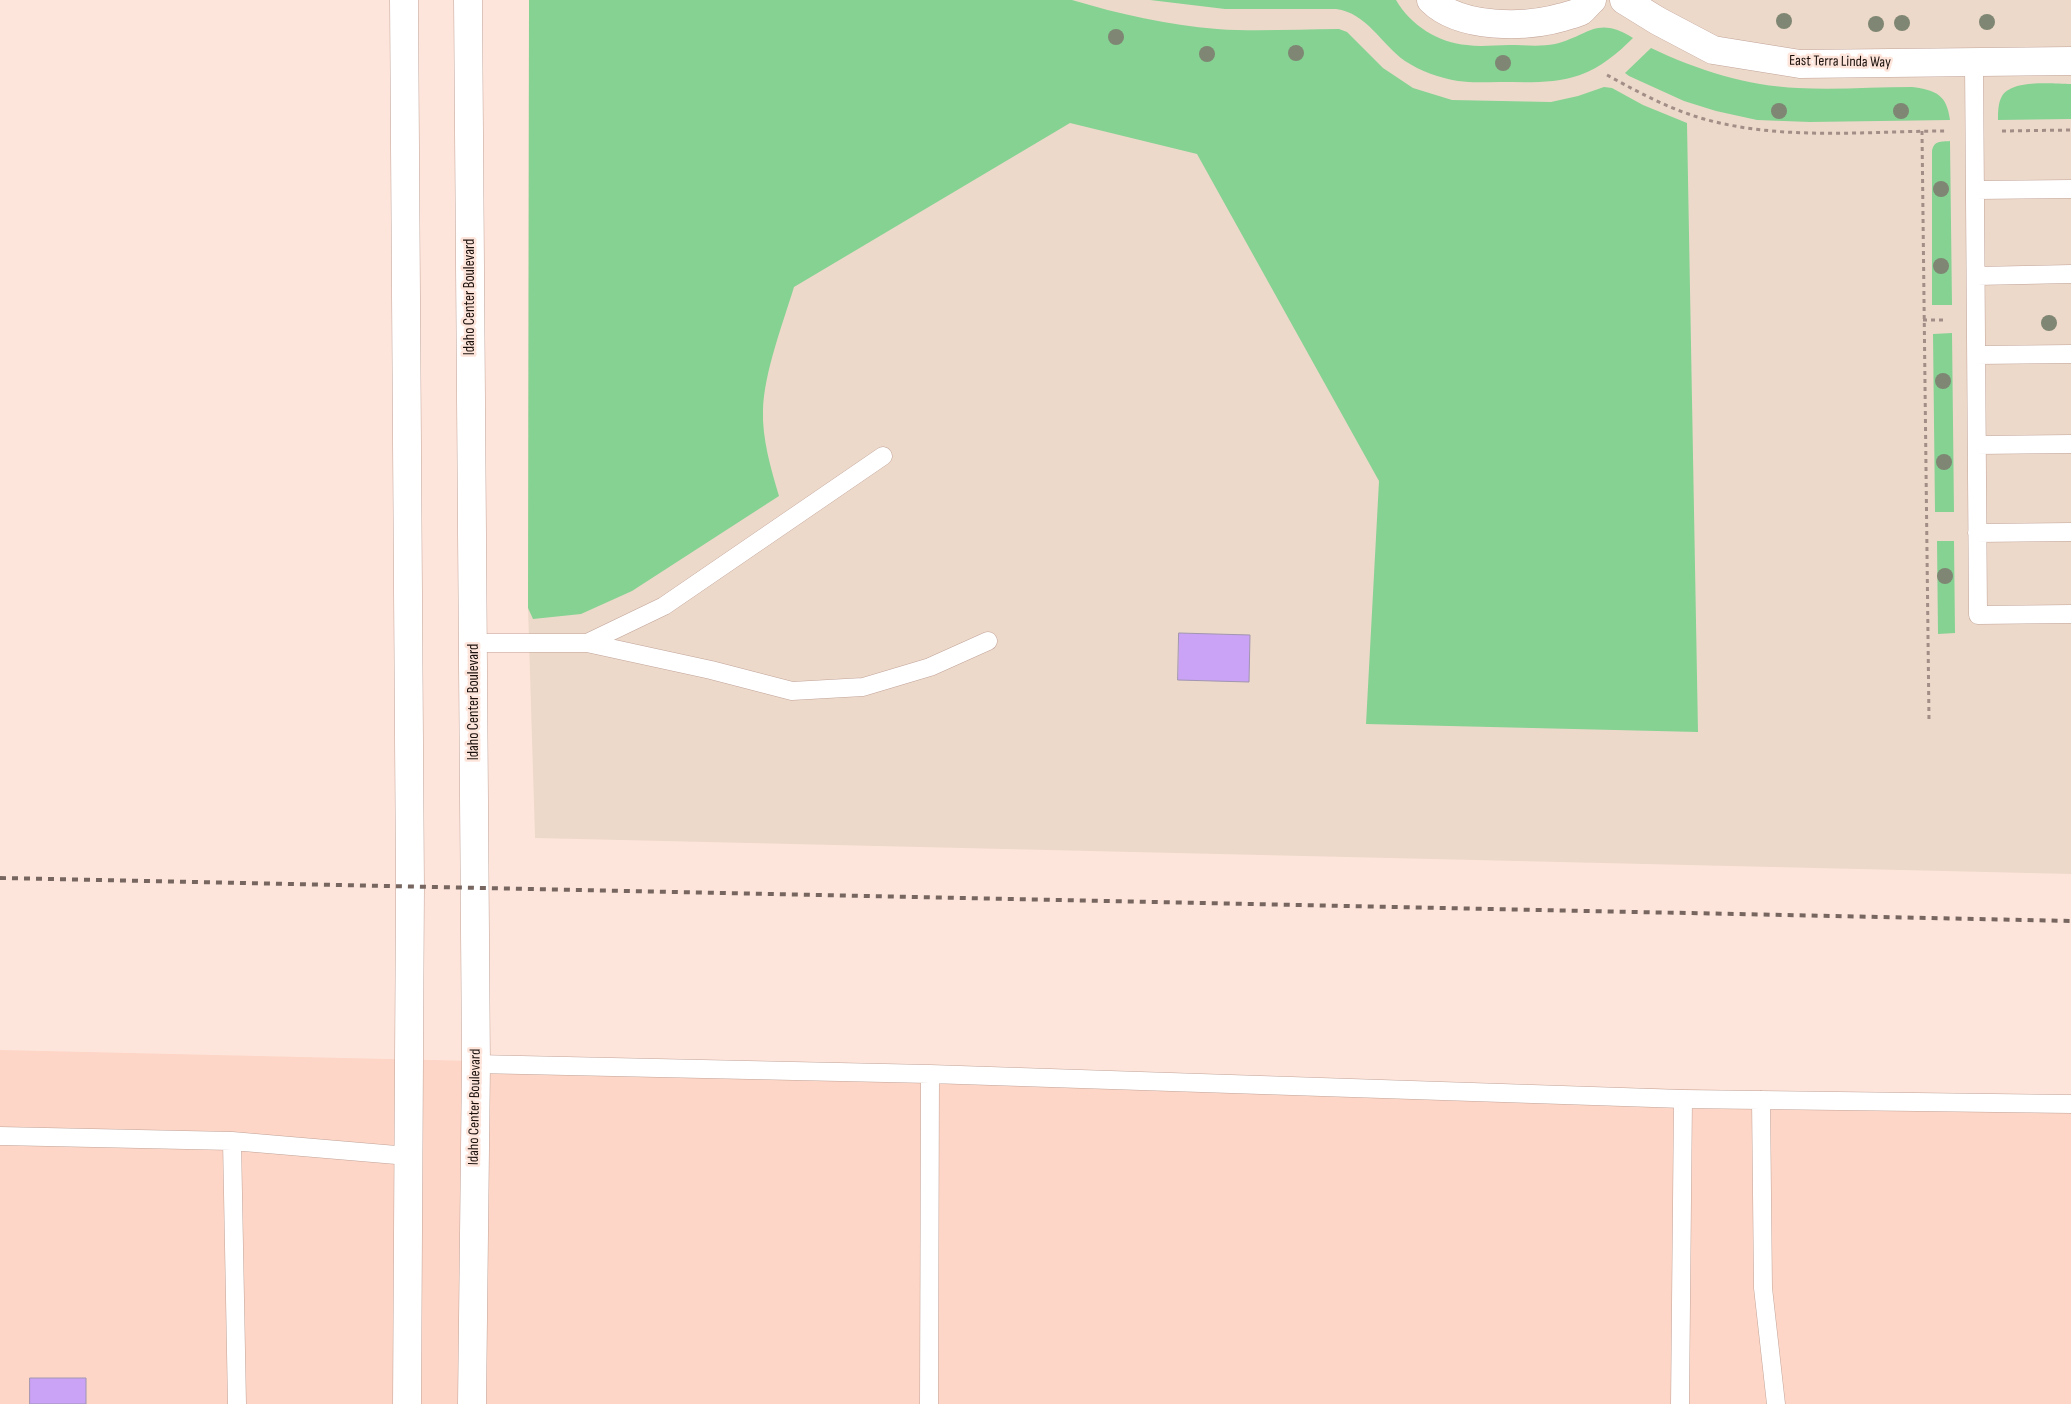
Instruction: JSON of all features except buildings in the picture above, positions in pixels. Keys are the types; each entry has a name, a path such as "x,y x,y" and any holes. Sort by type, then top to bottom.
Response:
{"main road":[{"path":"404,0 410,877 407,1404"},
{"name":"Idaho Center Boulevard","path":"468,0 476,1064 472,1404"},
{"path":"1431,0 1439,8 1467,20 1504,24 1544,22 1580,11 1592,0"},
{"name":"East Terra Linda Way","path":"1624,0 1658,21 1713,50 1800,64 2071,61"}],"lane":[{"path":"1974,62 1978,615 2071,614"},
{"path":"1976,190 2071,189"},
{"path":"1976,276 2071,274"},
{"path":"1977,355 2071,354"},
{"path":"1977,445 2071,444"},
{"path":"588,643 664,606 883,456"},
{"path":"1977,533 2071,532"},
{"path":"473,643 588,643 711,670 792,691 863,687 930,667 988,641"},
{"path":"476,1064 930,1074 1761,1100 2071,1104"},
{"path":"929,1404 930,1074"},
{"path":"1680,1404 1683,1098"},
{"path":"1761,1100 1763,1288 1776,1404"},
{"path":"0,1136 232,1141 408,1156"},
{"path":"232,1141 237,1404"}],"path":[{"path":"1607,75 1662,105 1704,119 1770,132 1948,131"},
{"path":"2002,131 2071,130"},
{"path":"1922,131 1929,720"},
{"path":"1923,320 1948,320"}],"shaded area":[{"path":"529,0 2071,0 2071,874 535,838 528,608"},
{"path":"0,1050 2071,1098 2071,1404 0,1404"}],"green space":[{"path":"529,0 1072,0 1108,10 1180,25 1247,30 1339,29 1347,32 1383,68 1413,88 1452,100 1551,102 1578,96 1604,87 1612,88 1643,105 1687,123 1698,732 1366,724 1379,481 1197,154 1070,123 794,287 770,364 764,396 763,421 766,443 779,496 632,591 581,614 533,619 528,608"},
{"path":"1150,0 1396,0 1409,17 1426,31 1446,41 1472,46 1549,45 1567,41 1593,29 1601,28 1620,31 1633,38 1602,64 1570,78 1541,82 1463,82 1437,76 1411,65 1396,54 1373,30 1356,16 1336,9 1225,9"},
{"path":"1651,48 1704,70 1741,80 1779,87 1841,89 1912,87 1928,90 1943,99 1950,120 1810,122 1757,120 1716,111 1684,101 1625,73"},
{"path":"2044,83 2071,84 2071,119 1998,120 2002,96 2015,87"},
{"path":"1950,141 1952,305 1932,305 1932,151 1936,143"},
{"path":"1952,333 1954,512 1935,512 1933,334"},
{"path":"1937,541 1954,541 1955,633 1938,634"}],"railway":[{"path":"0,878 2071,921"}]}
